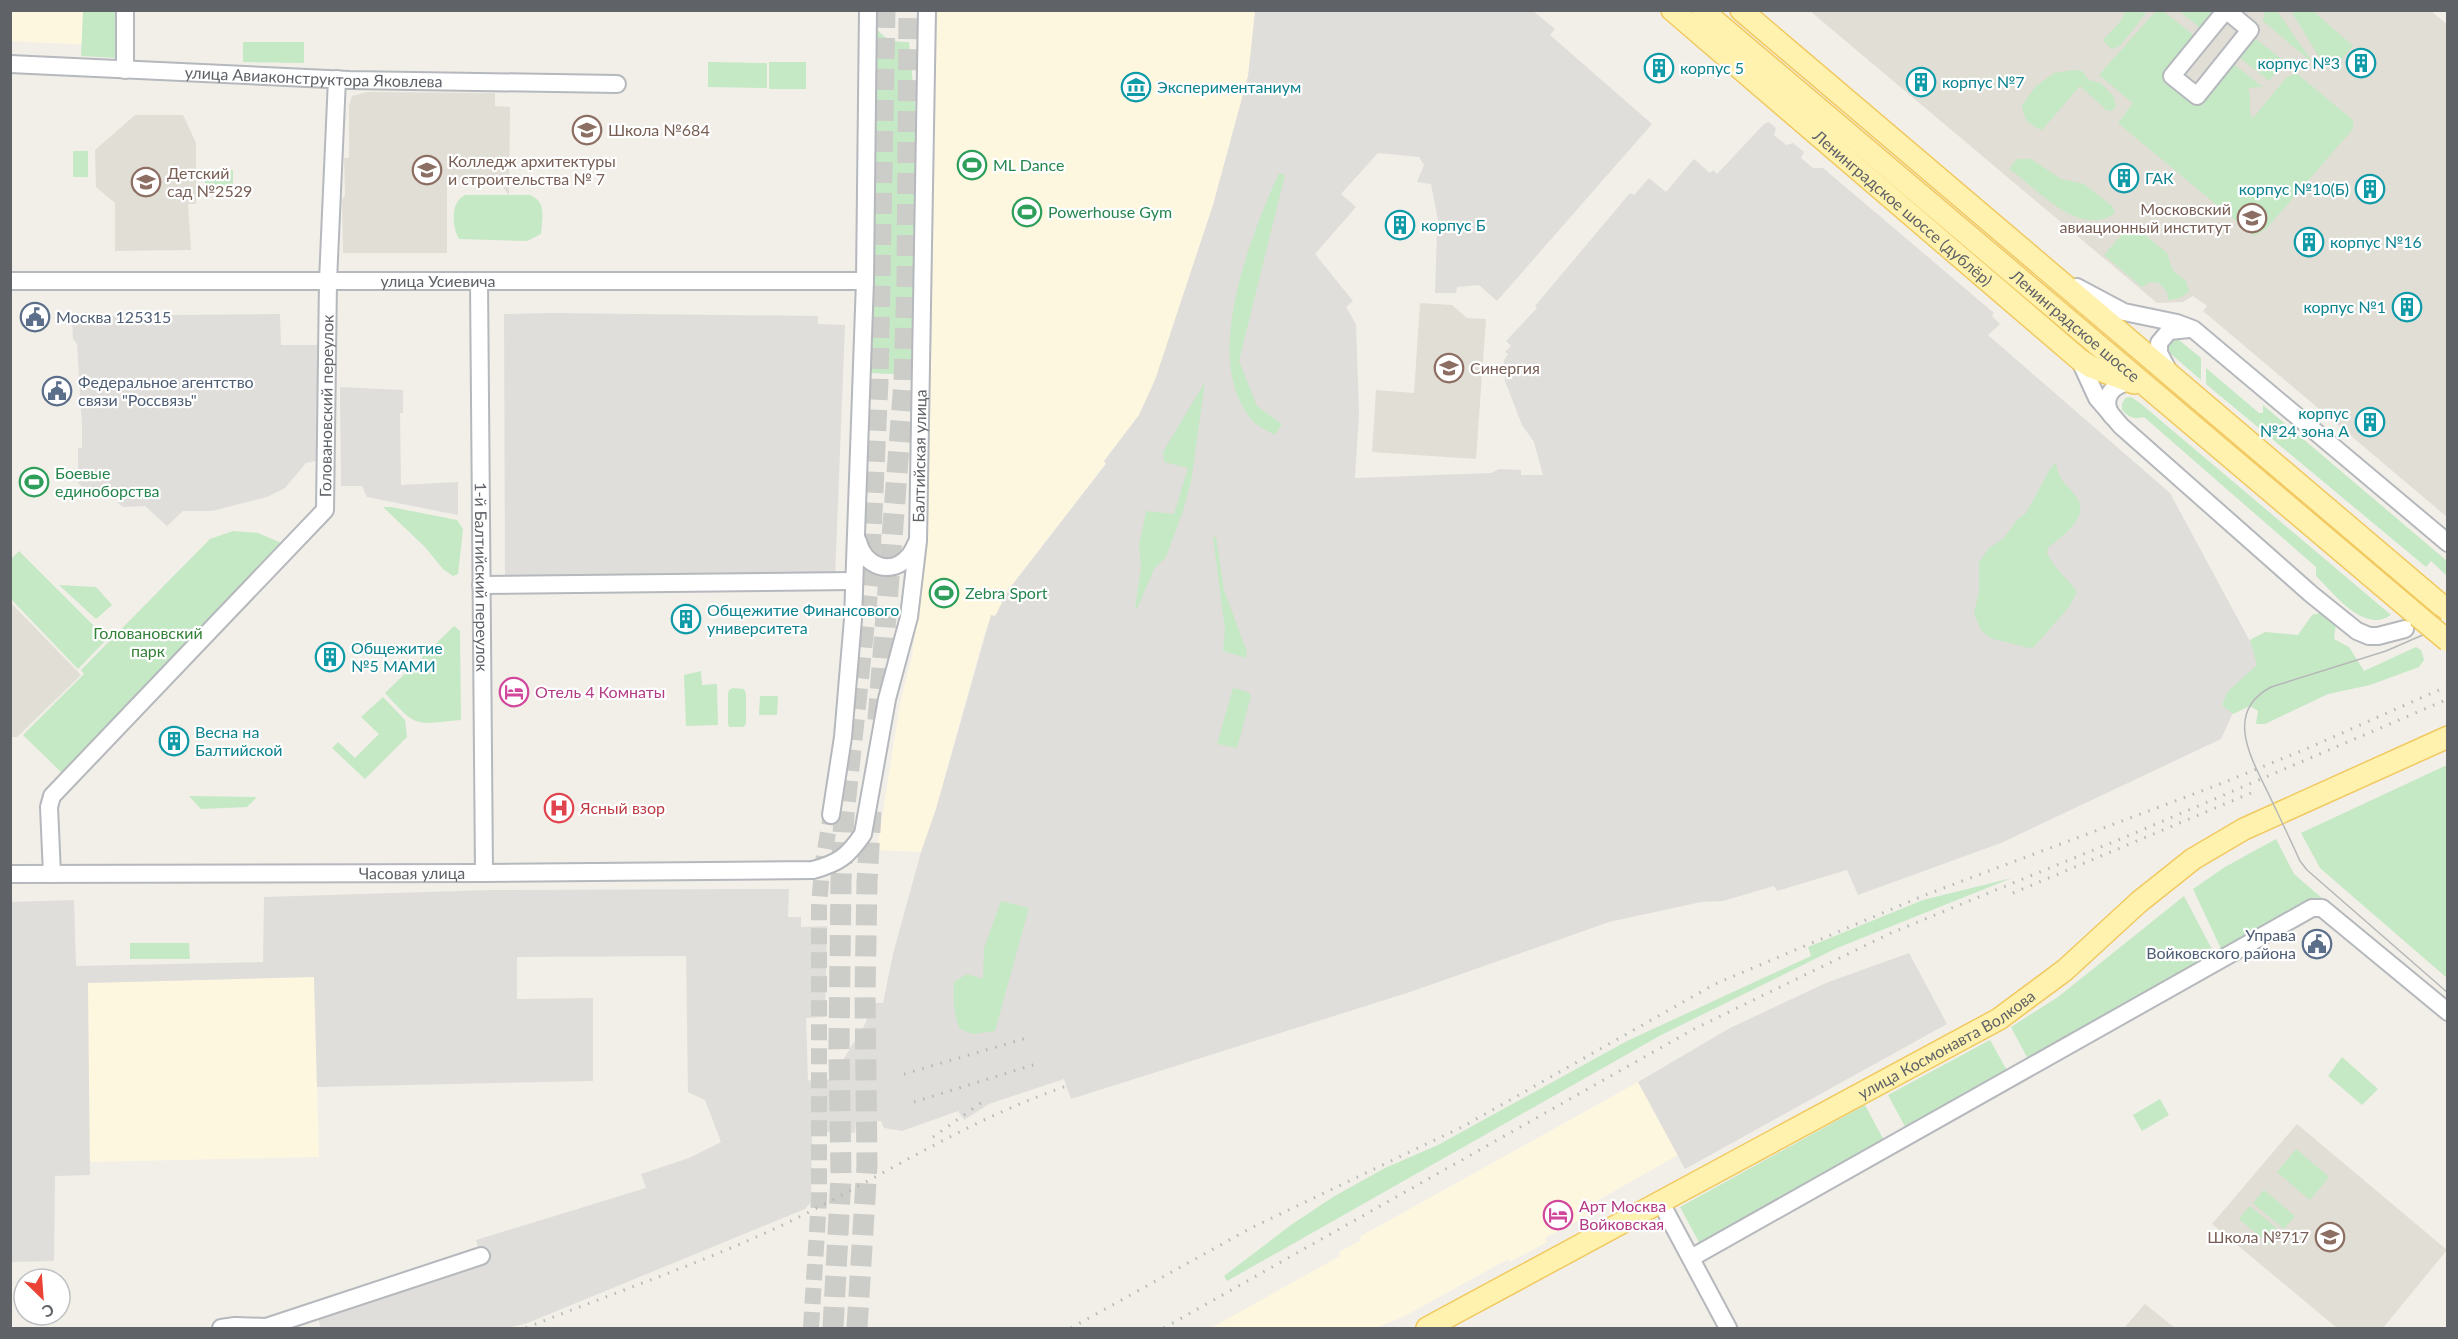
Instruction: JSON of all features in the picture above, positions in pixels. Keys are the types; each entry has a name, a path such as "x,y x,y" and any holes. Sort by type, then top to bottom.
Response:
{"main road":[{"name":"Ленинградское шоссе (дублёр)","path":"1671,10 2079,359 2139,385"},
{"name":"Ленинградское шоссе","path":"1702,10 2412,623 2448,641"},
{"name":"Ленинградское шоссе","path":"1741,10 2444,607"},
{"name":"улица Космонавта Волкова","path":"1427,1329 1659,1201 1999,1019 2065,970 2168,878 2221,842 2244,829 2448,737"}],"street":[{"path":"125,10 125,70"},
{"path":"831,815 843,737 854,581 866,281 868,10"},
{"name":"Балтийская улица","path":"813,870 831,865 850,853 863,834 887,699 909,617 918,541 927,10"},
{"path":"2226,10 2250,30 2197,96 2172,76 2226,10"},
{"name":"улица Авиаконструктора Яковлева","path":"10,64 338,79 617,84"},
{"name":"Головановский переулок","path":"52,874 49,807 52,796 325,510 328,281 338,79"},
{"path":"2043,267 2124,312 2177,323 2193,329 2448,543"},
{"name":"улица Усиевича","path":"10,281 866,281"},
{"name":"1-й Балтийский переулок","path":"479,281 484,873"},
{"path":"2172,377 2159,353 2159,343 2169,331 2193,329"},
{"path":"2079,359 2097,398 2115,420 2357,632 2378,636 2412,623"},
{"path":"2115,420 2108,408 2108,397 2117,385 2139,385"},
{"path":"856,533 863,556 880,567 902,562 910,555 918,541"},
{"path":"482,585 854,581"},
{"name":"Часовая улица","path":"10,874 813,870"},
{"path":"1691,1258 2312,908 2322,908 2448,1012"},
{"path":"1659,1201 1728,1329"},
{"path":"221,1329 235,1326 266,1327 481,1256"}],"shaded area":[{"path":"10,11 91,11 89,45 11,41"},
{"path":"937,11 1255,11 1255,27 1248,76 1213,205 1155,380 1139,415 1104,461 1106,463 1009,589 995,617 992,615 984,635 936,809 921,852 877,850 900,704 912,656 928,539"},
{"path":"1255,11 1533,11 1555,29 1550,35 1652,124 1497,301 1479,285 1457,287 1456,293 1435,293 1437,231 1440,231 1431,184 1417,182 1424,165 1419,157 1378,153 1341,194 1356,207 1315,254 1353,301 1346,307 1356,324 1359,413 1355,478 1491,473 1499,469 1521,470 1521,475 1543,475 1534,442 1522,425 1505,381 1504,360 1508,354 1505,352 1511,346 1506,341 1537,308 1535,306 1630,193 1634,195 1649,178 1666,192 1694,159 1710,173 1713,170 1717,174 1764,124 1769,122 1776,128 1774,135 1786,145 1793,143 1804,152 1801,158 1813,168 1823,168 1994,313 1992,316 2000,324 1988,335 2170,493 2266,671 2247,682 2221,739 2001,843 1858,895 1847,870 1777,891 1774,886 1723,901 1701,902 1609,922 1410,992 1071,1099 1064,1079 989,1104 964,1120 958,1111 902,1131 884,1128 881,1121 856,1121 855,1133 812,1132 811,1202 805,1209 525,1324 506,1328 321,1328 317,1315 484,1264 476,1240 646,1188 641,1174 689,1158 721,1142 705,1100 688,1092 686,956 517,957 517,999 593,998 593,1081 317,1087 314,977 88,983 90,1175 55,1176 54,1261 11,1262 10,902 74,900 76,966 263,962 264,897 492,890 789,889 788,917 801,917 801,927 827,926 825,1017 806,1018 808,1080 824,1084 838,1068 864,1026 874,1003 883,1003 893,954 921,852 936,809 991,615 995,616 1009,589 1106,464 1104,461 1139,415 1155,380 1213,205 1248,76"},
{"name":"Московский авиационный институт","path":"1810,11 2431,11 2448,25 2447,517 2203,311 2207,306 2193,296 2183,302 2157,303"},
{"name":"Колледж архитектуры и строительства № 7","path":"367,92 495,93 495,106 510,107 509,195 499,182 447,183 447,253 343,253 342,200 345,195 344,158 349,158 349,105 352,96"},
{"name":"Детский сад №2529","path":"135,115 183,115 196,143 196,204 188,204 191,250 115,251 115,203 96,187 95,150"},
{"name":"Синергия","path":"1420,303 1452,305 1467,318 1486,319 1476,459 1372,452 1376,390 1414,393"},
{"path":"280,314 281,345 319,345 319,460 306,463 285,488 267,497 212,511 183,511 167,526 145,506 123,507 118,503 118,488 83,488 78,483 78,448 82,448 82,425 77,344 73,339 72,316"},
{"path":"504,314 818,316 818,324 845,325 835,578 505,576"},
{"path":"340,387 403,390 403,413 400,413 401,485 458,482 458,515 367,497 362,486 341,486"},
{"path":"10,602 81,675 17,737 11,737"},
{"path":"1909,953 1947,1024 1685,1169 1638,1082 1730,1028 1826,983"},
{"path":"314,977 319,1157 89,1162 87,983"},
{"path":"1638,1082 1678,1155 1586,1207 1589,1215 1545,1238 1547,1242 1510,1262 1508,1259 1403,1317 1375,1328 1211,1328 1340,1256 1339,1252 1360,1241 1361,1236"},
{"name":"Школа №717","path":"2297,1124 2447,1250 2383,1328 2337,1328 2212,1224"},
{"path":"2145,1304 2175,1328 2124,1328"}],"green space":[{"path":"2224,10 2207,33 2179,11"},
{"path":"2265,10 2277,11 2314,64 2263,21"},
{"path":"83,11 117,11 117,58 81,56"},
{"path":"2126,11 2146,13 2120,46 2111,49 2103,40 2121,21"},
{"path":"2156,11 2163,11 2201,41 2173,75 2197,95 2227,59 2263,87 2248,88 2252,119 2287,77 2296,73 2353,120 2353,129 2266,229 2254,236 2118,123 2133,103 2099,75"},
{"path":"2291,11 2313,11 2353,46 2334,68 2324,65"},
{"path":"875,25 881,34 889,39 909,42 920,159 919,250 912,375 871,373"},
{"path":"2248,33 2284,61 2269,81 2233,52"},
{"path":"243,42 304,42 304,63 243,62"},
{"path":"708,62 767,63 767,88 708,87"},
{"path":"769,62 806,62 806,89 769,89"},
{"path":"2082,71 2089,80 2101,83 2113,96 2116,106 2112,111 2106,110 2080,86 2042,130 2033,126 2025,118 2022,105 2036,86 2054,73"},
{"path":"73,151 88,151 88,177 73,177"},
{"path":"2017,159 2031,159 2061,179 2084,184 2112,206 2115,213 2101,219 2087,220 2073,216 2045,198 2009,169"},
{"path":"205,170 233,170 233,191 205,191"},
{"path":"1279,173 1285,175 1239,361 1257,406 1282,424 1275,435 1255,423 1239,398 1231,368 1230,335 1235,300 1244,264 1255,230"},
{"path":"465,195 530,195 541,206 541,234 527,241 459,239 454,215 457,203"},
{"path":"2134,226 2167,253 2173,271 2186,281 2189,291 2184,295 2168,300 2167,292 2159,283 2150,282 2142,287 2104,255 2126,230"},
{"path":"2173,339 2179,340 2201,358 2201,380 2170,353 2168,347"},
{"path":"2206,368 2259,413 2263,413 2263,405 2447,561 2447,576 2431,561 2426,567 2206,384"},
{"path":"1205,382 1191,482 1183,511 1166,557 1154,569 1137,609 1135,609 1141,567 1139,546 1146,511 1174,514 1188,468 1164,462 1163,452"},
{"path":"2131,397 2391,615 2380,619 2370,619 2340,601 2316,576 2316,567 2144,417 2132,417 2122,410 2125,398"},
{"path":"2056,463 2061,478 2080,503 2080,510 2074,525 2048,548 2047,553 2077,592 2069,607 2034,647 2029,648 1990,638 1981,630 1974,614 1979,591 1979,562 1989,548 2003,539 2017,520 2026,513 2051,467"},
{"path":"383,507 457,520 463,529 458,574 453,576 443,569 425,547"},
{"name":"Головановский парк","path":"233,531 258,533 284,544 62,773 23,735 84,674 81,670 210,539"},
{"path":"1213,537 1216,537 1224,590 1247,652 1246,658 1223,651 1225,630"},
{"path":"19,551 107,639 78,669 11,599 11,559"},
{"path":"59,585 96,587 112,605 96,619"},
{"path":"2323,612 2336,623 2334,639 2349,647 2364,671 2416,647 2421,650 2424,660 2419,667 2370,685 2328,694 2265,724 2256,724 2258,711 2250,706 2233,714 2222,705 2228,691 2257,665 2250,640 2265,632 2298,635 2312,615"},
{"path":"454,626 460,631 461,720 418,722 404,713 385,693"},
{"path":"701,671 702,685 717,684 718,725 686,726 684,675"},
{"path":"733,688 744,689 746,694 744,727 729,727 728,694"},
{"path":"1233,688 1248,692 1251,696 1237,748 1217,744"},
{"path":"760,696 778,696 777,715 759,715"},
{"path":"383,697 405,720 407,737 365,779 332,748 338,742 355,758 379,734 361,717"},
{"path":"2447,765 2447,978 2320,868 2301,833"},
{"path":"189,796 257,797 247,807 201,809"},
{"path":"2276,839 2294,874 2323,899 2223,953 2193,889 2225,867"},
{"path":"2012,878 1837,948 1661,1035 1227,1281 1224,1276 1291,1225 1333,1197 1385,1168 1438,1145 1627,1041 1811,956 1808,947 1923,900"},
{"path":"2184,896 2216,957 2030,1063 2011,1027 2058,997"},
{"path":"1001,901 1029,908 995,1031 973,1034 960,1029 954,1006 954,982 967,974 983,979 984,948"},
{"path":"130,943 189,943 190,959 130,959"},
{"path":"1990,1040 2010,1076 1908,1132 1888,1095"},
{"path":"2342,1057 2378,1089 2362,1105 2328,1076"},
{"path":"2160,1099 2169,1115 2142,1131 2133,1115"},
{"path":"1865,1105 1887,1146 1702,1248 1680,1207"},
{"path":"2296,1149 2329,1177 2310,1200 2277,1172"},
{"path":"2264,1190 2295,1216 2284,1229 2253,1203"},
{"path":"2250,1206 2281,1232 2270,1245 2239,1219"}],"tunnel":[{"path":"833,1328 841,1177 839,1046 841,881 844,815 869,579 878,381 885,10"},
{"path":"878,720 904,382 909,10"},
{"path":"857,1328 867,1165 865,994 871,811"},
{"path":"811,1328 819,1199 819,907 822,868 831,815"}],"tram line":[{"path":"2448,624 2386,651 2271,687 2256,698 2248,710 2245,724 2246,738 2256,768 2300,861 2307,870 2448,993"}],"railway":[{"path":"1071,1328 1251,1228 1464,1126 1715,984 1925,895 2215,786 2306,749 2448,686"},
{"path":"1164,1328 1694,1029 1891,933 2135,833 2448,699"},
{"path":"2013,893 2251,793"},
{"path":"904,1074 1027,1038"},
{"path":"914,1102 1036,1064"},
{"path":"526,1328 760,1235 827,1203 961,1131 1031,1099 1067,1086"},
{"path":"933,1137 985,1100"}],"place":[{"name":"корпус №3","path":"2361,63"},
{"name":"корпус 5","path":"1659,68"},
{"name":"корпус №7","path":"1921,82"},
{"name":"Экспериментаниум","path":"1136,87"},
{"name":"Школа №684","path":"587,130"},
{"name":"ML Dance","path":"972,165"},
{"name":"Колледж архитектуры и строительства № 7","path":"427,170"},
{"name":"ГАК","path":"2124,178"},
{"name":"Детский сад №2529","path":"146,182"},
{"name":"корпус №10(Б)","path":"2370,189"},
{"name":"Powerhouse Gym","path":"1027,212"},
{"name":"Московский авиационный институт","path":"2252,218"},
{"name":"корпус Б","path":"1400,225"},
{"name":"корпус №16","path":"2309,242"},
{"name":"корпус №1","path":"2407,307"},
{"name":"Москва 125315","path":"35,317"},
{"name":"Синергия","path":"1449,368"},
{"name":"Федеральное агентство связи \"Россвязь\"","path":"57,391"},
{"name":"корпус №24 зона А","path":"2370,422"},
{"name":"Боевые единоборства","path":"34,482"},
{"name":"Zebra Sport","path":"944,593"},
{"name":"Общежитие Финансового университета","path":"686,619"},
{"name":"Общежитие №5 МАМИ","path":"330,657"},
{"name":"Отель 4 Комнаты","path":"514,692"},
{"name":"Весна на Балтийской","path":"174,741"},
{"name":"Ясный взор","path":"559,808"},
{"name":"Управа Войковского района","path":"2317,944"},
{"name":"Арт Москва Войковская","path":"1558,1215"},
{"name":"Школа №717","path":"2330,1237"}]}
